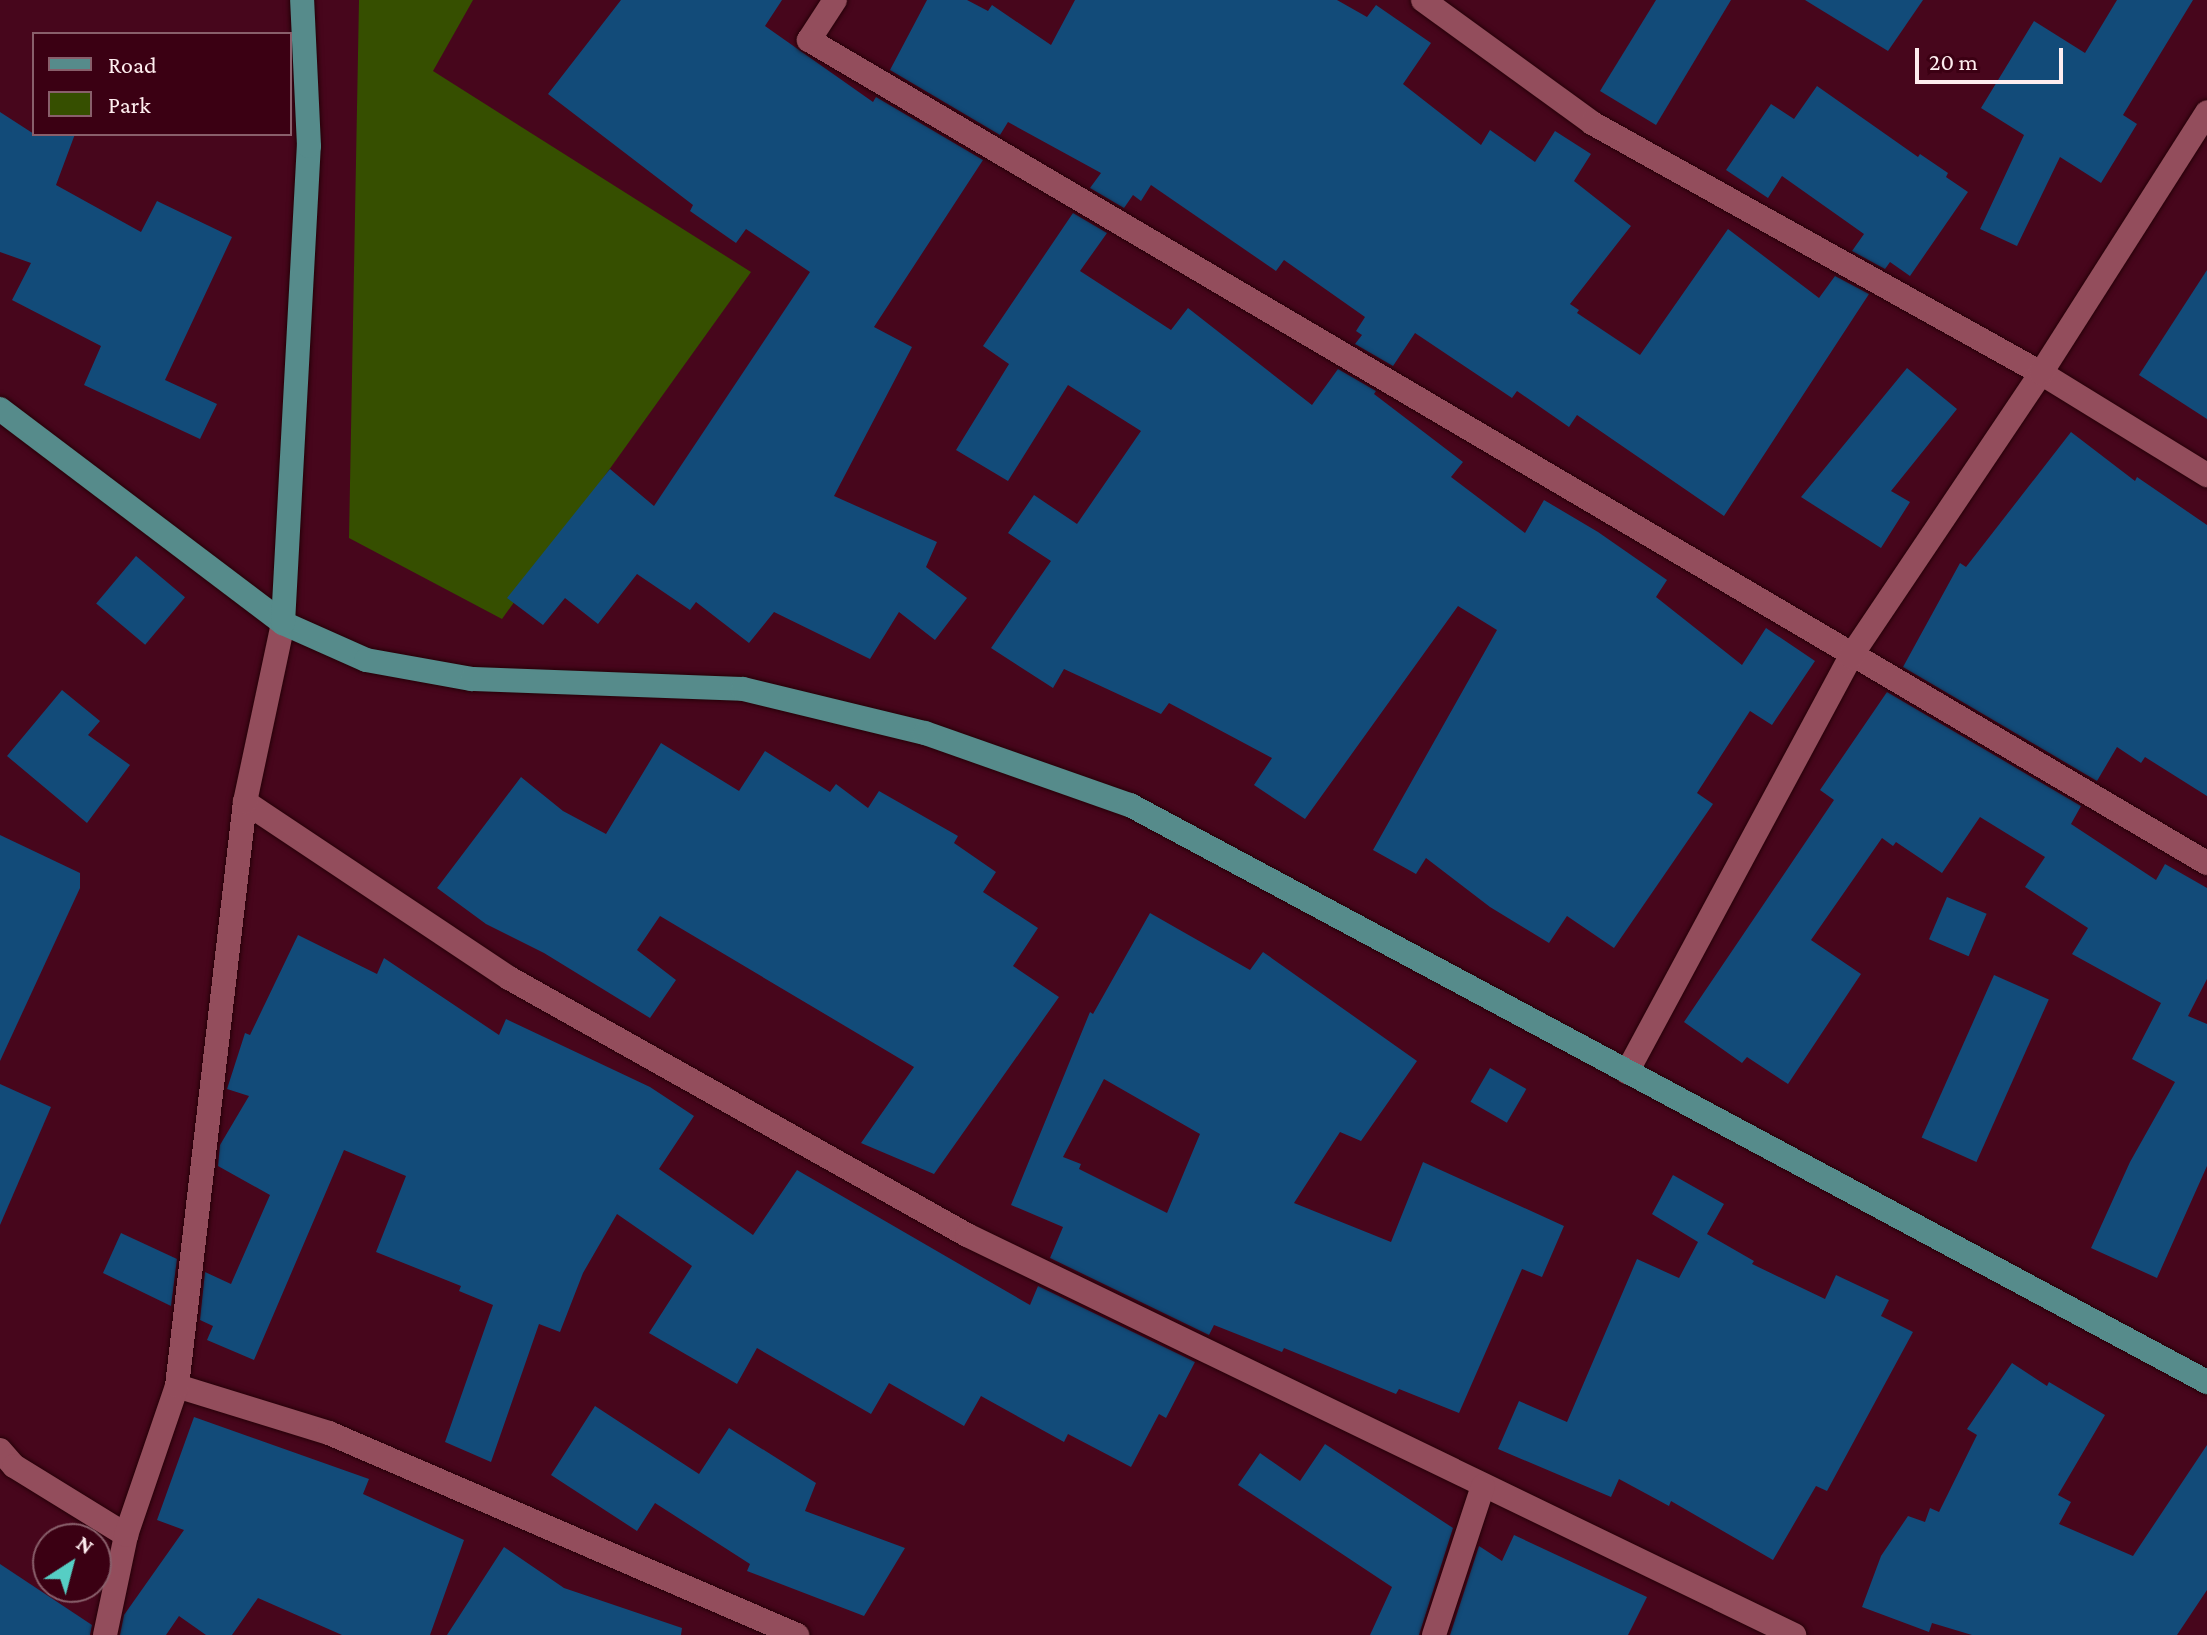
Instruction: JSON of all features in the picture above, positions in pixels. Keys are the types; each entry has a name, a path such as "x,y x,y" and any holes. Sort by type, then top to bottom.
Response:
{"main road":[{"path":"283,623 309,146 302,0"},
{"path":"0,409 283,623 366,660 472,679 743,689 925,733 1130,805 2207,1382"}],"street":[{"path":"835,0 809,40 2207,863"},
{"path":"1423,0 1592,123 2041,373 2207,475"},
{"path":"1627,1072 1851,656 2041,373 2207,112"},
{"path":"105,1635 126,1535 177,1386 245,802 283,623"},
{"path":"245,802 509,978 967,1235 1794,1635"},
{"path":"177,1386 329,1433 797,1635"},
{"path":"0,1450 14,1466 126,1535"},
{"path":"1434,1635 1483,1486"}],"green space":[{"path":"359,0 473,0 433,71 751,272 502,619 349,538"}],"building":[{"path":"621,0 782,0 765,26 873,102 876,97 983,160 874,327 912,347 834,496 937,542 926,567 967,598 935,640 899,612 870,659 774,612 749,643 696,602 690,610 637,574 598,624 565,598 543,625 507,598 610,469 654,506 810,272 746,229 736,243 690,211 693,205 548,94"},
{"path":"927,0 967,0 988,11 992,5 1051,45 1075,0 1337,0 1367,17 1376,5 1431,43 1403,84 1481,145 1490,130 1535,162 1555,131 1591,154 1574,181 1631,226 1570,304 1579,310 1577,313 1640,355 1728,229 1819,298 1835,276 1869,294 1724,516 1577,415 1569,427 1517,391 1512,398 1415,333 1393,366 1355,344 1362,335 1356,331 1365,317 1284,260 1276,271 1151,185 1141,201 1133,195 1124,208 1090,188 1101,173 1008,122 1000,135 890,70"},
{"path":"1656,0 1731,0 1656,125 1600,91"},
{"path":"1805,0 1923,0 1888,51"},
{"path":"2117,0 2193,0 2123,115 2137,124 2101,183 2060,157 2017,246 1980,229 2024,135 1981,108 2034,21 2085,53"},
{"path":"1817,86 1918,157 1920,154 1948,173 1946,177 1968,192 1910,276 1890,262 1885,269 1852,251 1864,234 1782,176 1768,198 1726,170 1771,104 1794,119"},
{"path":"0,112 32,133 32,136 74,136 56,185 141,232 157,201 232,237 165,380 217,404 200,439 84,385 101,346 12,300 31,263 0,252"},
{"path":"1073,213 1107,233 1080,271 1171,330 1188,308 1312,405 1338,369 1376,391 1374,394 1463,462 1451,477 1525,533 1544,500 1598,532 1667,580 1656,597 1742,665 1766,628 1815,661 1772,725 1750,711 1697,793 1713,804 1614,948 1567,916 1549,943 1490,907 1426,858 1416,874 1373,850 1497,630 1458,606 1305,819 1254,785 1272,758 1169,703 1161,714 1064,669 1053,688 991,648 1051,561 1008,533 1034,495 1077,524 1141,431 1068,385 1008,481 956,450 1009,364 983,346"},
{"path":"2207,270 2207,419 2139,375"},
{"path":"1907,368 1957,409 1891,491 1910,502 1881,548 1801,497"},
{"path":"2071,432 2135,481 2137,477 2207,525 2207,796 2145,757 2141,763 2117,747 2097,781 1903,667 1960,563 1966,567"},
{"path":"136,556 185,597 145,645 96,603"},
{"path":"62,690 100,721 88,735 130,765 87,823 7,756"},
{"path":"1887,692 2081,806 2071,824 2156,880 2165,864 2207,888 2207,979 2188,1016 2207,1024 2207,1166 2157,1278 2091,1248 2130,1162 2175,1082 2132,1059 2161,1003 2072,954 2088,928 2025,887 2045,857 1980,817 1942,873 1896,842 1893,846 1882,838 1811,940 1861,974 1788,1084 1747,1057 1742,1063 1684,1022 1834,800 1820,790"},
{"path":"661,743 739,791 765,751 830,792 836,784 868,808 879,791 958,836 954,843 996,872 983,892 1038,928 1013,966 1059,997 934,1174 861,1143 914,1067 660,916 637,950 676,980 650,1018 544,953 486,924 437,888 521,777 563,811 606,834"},
{"path":"0,835 80,873 80,888 0,1061"},
{"path":"1947,897 1987,914 1969,956 1929,939"},
{"path":"1150,913 1250,970 1263,952 1417,1061 1361,1141 1340,1132 1294,1203 1391,1242 1423,1162 1564,1226 1542,1277 1522,1269 1459,1413 1399,1389 1396,1394 1284,1348 1282,1352 1214,1325 1209,1335 1050,1258 1063,1227 1011,1205 1090,1012 1093,1014","holes":["1104,1079 1200,1134 1167,1213 1079,1169 1081,1164 1063,1157"]},
{"path":"298,935 377,974 384,958 499,1035 506,1019 650,1087 694,1116 659,1169 753,1235 797,1170 1030,1305 1038,1286 1195,1362 1166,1418 1159,1414 1131,1467 1068,1434 1064,1442 981,1396 964,1426 889,1383 871,1414 757,1348 737,1384 649,1333 692,1266 617,1214 583,1273 560,1332 539,1324 491,1462 445,1442 493,1305 459,1291 461,1286 376,1252 406,1176 344,1150 254,1360 207,1340 213,1326 200,1320 205,1272 231,1284 270,1195 218,1166 220,1145 249,1096 227,1089 245,1033 250,1035"},
{"path":"1994,975 2049,999 1976,1162 1922,1138"},
{"path":"1490,1068 1526,1089 1507,1123 1470,1102"},
{"path":"0,1084 51,1107 0,1225"},
{"path":"1673,1175 1724,1204 1707,1234 1754,1261 1752,1264 1825,1299 1836,1275 1889,1300 1881,1316 1913,1332 1827,1491 1816,1486 1773,1560 1671,1501 1669,1506 1619,1479 1611,1497 1498,1449 1519,1401 1567,1422 1637,1259 1679,1278 1698,1242 1652,1214"},
{"path":"121,1233 177,1259 171,1306 103,1273"},
{"path":"2012,1363 2047,1386 2049,1382 2105,1415 2058,1495 2071,1502 2059,1524 2133,1556 2207,1445 2207,1590 2177,1635 1972,1635 1932,1623 1929,1632 1862,1607 1881,1556 1908,1516 1925,1522 1930,1508 1939,1512 1977,1435 1967,1429"},
{"path":"595,1406 699,1474 729,1428 816,1483 805,1511 905,1548 864,1616 747,1571 750,1564 655,1503 637,1531 551,1475"},
{"path":"194,1417 369,1479 363,1494 464,1540 430,1635 342,1635 258,1598 232,1635 206,1635 179,1616 166,1635 120,1635 124,1615 184,1530 157,1520"},
{"path":"1325,1444 1453,1528 1419,1635 1370,1635 1392,1587 1238,1485 1260,1453 1300,1481"},
{"path":"1514,1535 1647,1597 1628,1635 1450,1635 1479,1546 1502,1561"},
{"path":"504,1547 564,1588 682,1628 681,1635 447,1635"},
{"path":"0,1564 32,1585 32,1603 59,1603 92,1625 90,1635 0,1635"}]}
